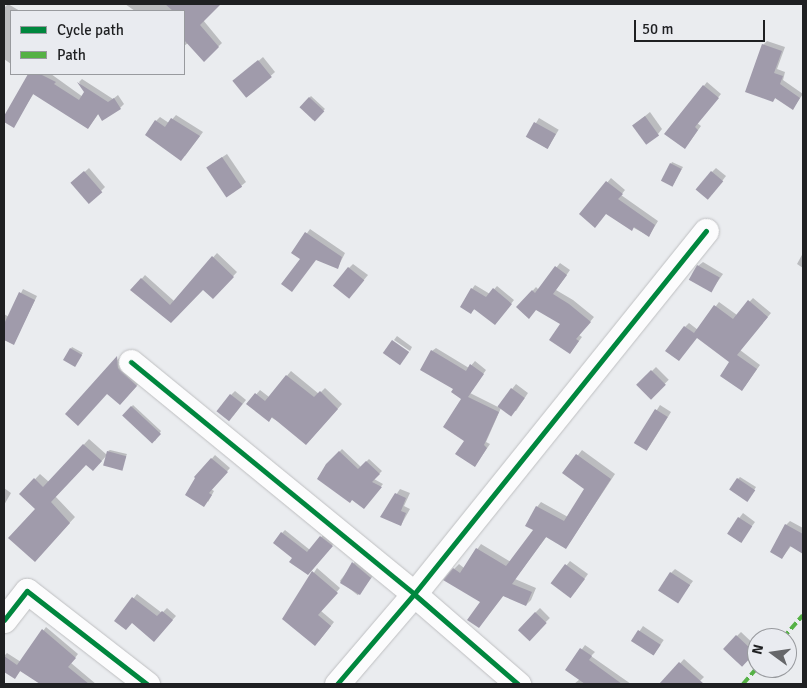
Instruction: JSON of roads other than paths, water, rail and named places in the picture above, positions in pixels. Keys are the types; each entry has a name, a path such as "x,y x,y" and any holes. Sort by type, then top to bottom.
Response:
{"street":[{"path":"337,684 414,594 706,231"},
{"path":"131,362 414,594 518,684"},
{"path":"4,620 27,591 147,684"}]}
